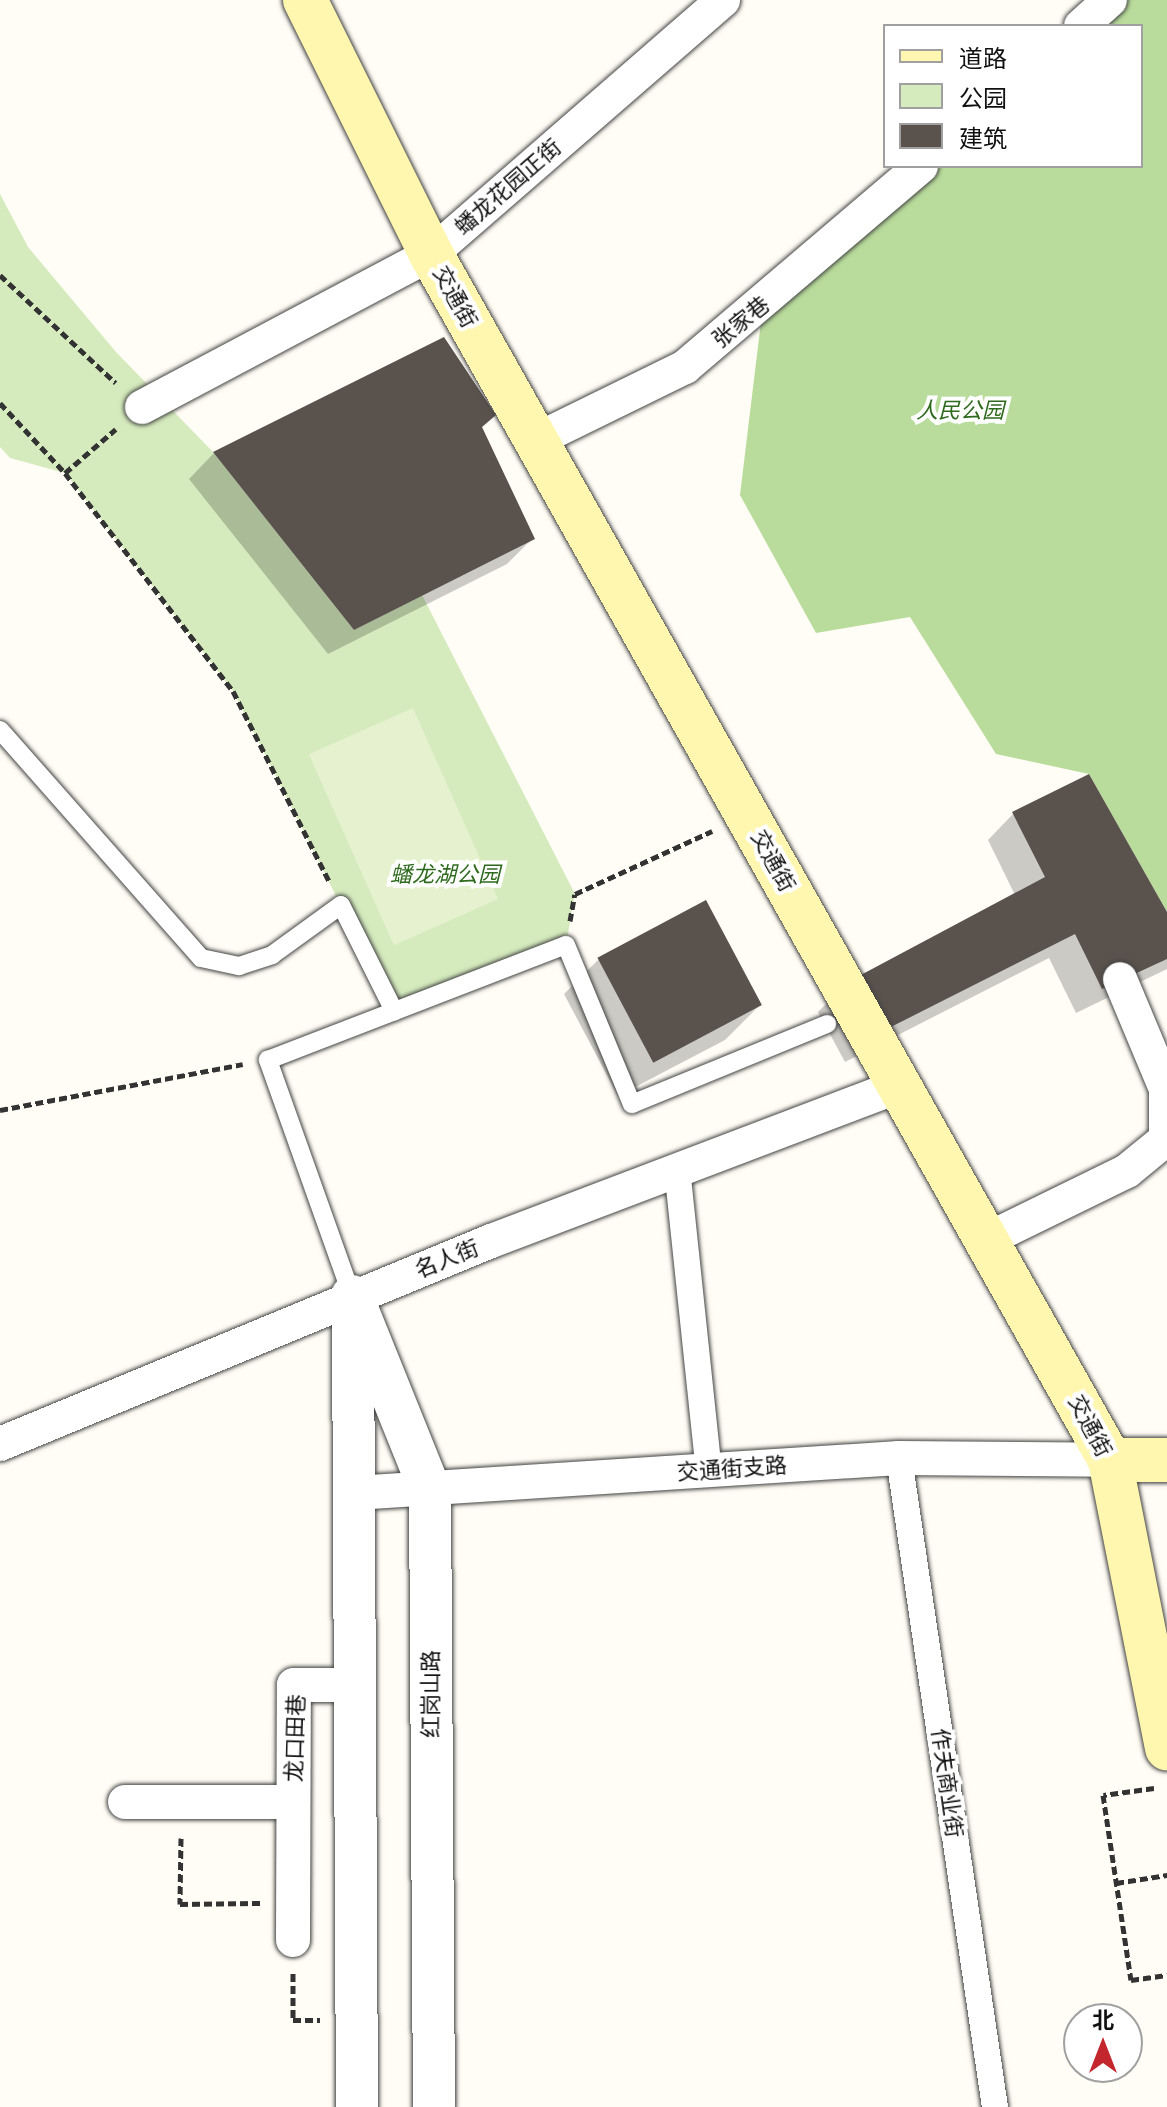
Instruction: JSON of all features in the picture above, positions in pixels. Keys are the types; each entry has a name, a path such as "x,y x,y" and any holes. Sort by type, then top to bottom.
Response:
{"main road":[{"name":"交通街","path":"305,0 431,254 1110,1460 1167,1748"},
{"path":"1110,1460 1167,1460"}],"street":[{"name":"蟠龙花园正街","path":"142,407 431,254 723,0"},
{"path":"1083,24 1110,0"},
{"name":"张家巷","path":"536,440 685,367 919,168"},
{"path":"986,1240 1127,1171 1166,1139 1166,1089 1120,979"},
{"name":"名人街","path":"0,1444 352,1296 677,1168 899,1086"},
{"path":"677,1168 709,1471"},
{"name":"红岗山路","path":"352,1296 430,1490 434,2107"},
{"name":"红岗山路","path":"352,1296 357,2107"},
{"name":"交通街支路","path":"355,1493 899,1458 1110,1460"},
{"name":"作夫商业街","path":"899,1458 995,2107"},
{"name":"龙口田巷","path":"293,1940 294,1685 356,1685"},
{"name":"龙口田巷","path":"125,1802 293,1802"}],"lane":[{"path":"0,730 201,958 239,966 272,955 341,905 394,1011"},
{"path":"268,1060 566,945 632,1104 827,1024"},
{"name":"红岗山路","path":"268,1060 352,1296"}],"path":[{"path":"0,275 142,407 65,473"},
{"path":"0,403 65,473 233,691 341,905"},
{"path":"566,945 575,894 747,815"},
{"path":"0,1110 268,1060"},
{"path":"1167,1786 1103,1795 1131,1980 1167,1975"},
{"path":"182,1802 180,1904 293,1903"},
{"path":"1116,1883 1167,1875"},
{"path":"293,1940 293,2020 357,2020"}],"green space":[{"name":"人民公园","path":"1109,0 1167,0 1167,912 1089,774 996,754 910,617 816,633 740,495 763,305 919,168 1143,168 1143,24 1081,24"},
{"name":"蟠龙湖公园","path":"0,194 28,247 116,352 213,452 354,630 422,595 575,894 566,945 394,1011 233,691 65,473 10,458 0,447"},
{"path":"413,708 498,899 394,945 309,754"}],"building":[{"path":"444,337 496,415 482,427 535,539 354,630 213,452"},
{"path":"1089,774 1167,912 1167,959 1102,989 1075,934 871,1037 842,985 1045,877 1012,812"},
{"path":"706,900 762,1005 653,1063 597,958"}]}
